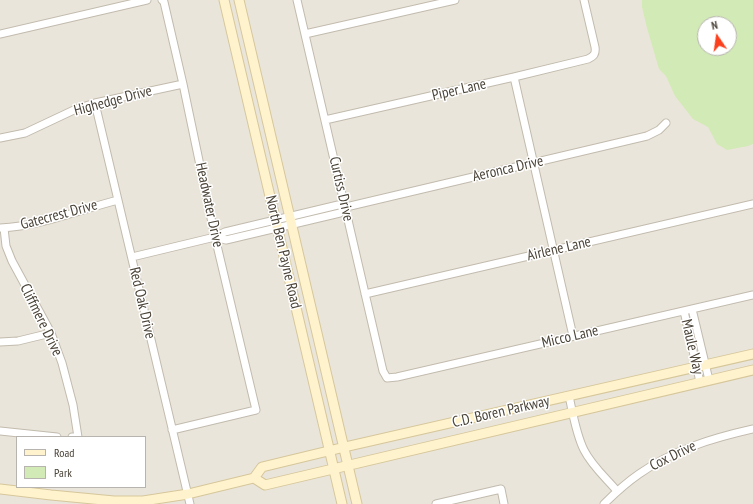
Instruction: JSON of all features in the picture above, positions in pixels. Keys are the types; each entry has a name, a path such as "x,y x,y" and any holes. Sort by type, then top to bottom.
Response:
{"street":[{"path":"0,34 146,0"},
{"name":"Headwater Drive","path":"162,0 164,2 183,84 215,238 256,410 172,430"},
{"name":"North Ben Payne Road","path":"224,0 342,504"},
{"name":"North Ben Payne Road","path":"239,0 357,504"},
{"name":"Curtiss Drive","path":"297,0 383,371 387,378"},
{"path":"305,34 455,0"},
{"name":"Piper Lane","path":"325,120 514,77 593,57 596,53 584,0"},
{"path":"514,77 573,336"},
{"name":"Highedge Drive","path":"0,138 25,133 76,109 95,103 183,84"},
{"name":"Red Oak Drive","path":"95,103 190,504"},
{"name":"Aeronca Drive","path":"132,257 215,238 225,232 340,213 346,207 647,136 659,130 666,122"},
{"name":"Gatecrest Drive","path":"2,228 27,226 44,222 118,200"},
{"name":"Airlene Lane","path":"365,294 753,204"},
{"name":"Cliffmere Drive","path":"2,228 6,246 12,261 51,333 62,363 73,405 78,436"},
{"name":"Micco Lane","path":"387,378 405,376 753,295"},
{"name":"Maule Way","path":"692,309 704,381"},
{"name":"Maule Way","path":"684,311 701,366"},
{"path":"0,342 18,341 51,333"},
{"name":"C.D. Boren Parkway","path":"0,489 114,501 143,501 188,494 254,478 262,467 753,354"},
{"name":"C.D. Boren Parkway","path":"254,478 265,485 753,370"},
{"path":"569,396 579,439 584,450 593,464 617,491"},
{"name":"Cox Drive","path":"604,504 617,491 644,471 674,454 711,439 753,429"},
{"path":"0,431 48,436"},
{"path":"436,504 501,489 504,504"}],"shaded area":[{"path":"0,0 753,0 753,504 0,504"}],"green space":[{"path":"642,0 753,0 753,144 727,150 717,144 708,127 693,119 675,96 666,76 659,69 642,7"}]}
